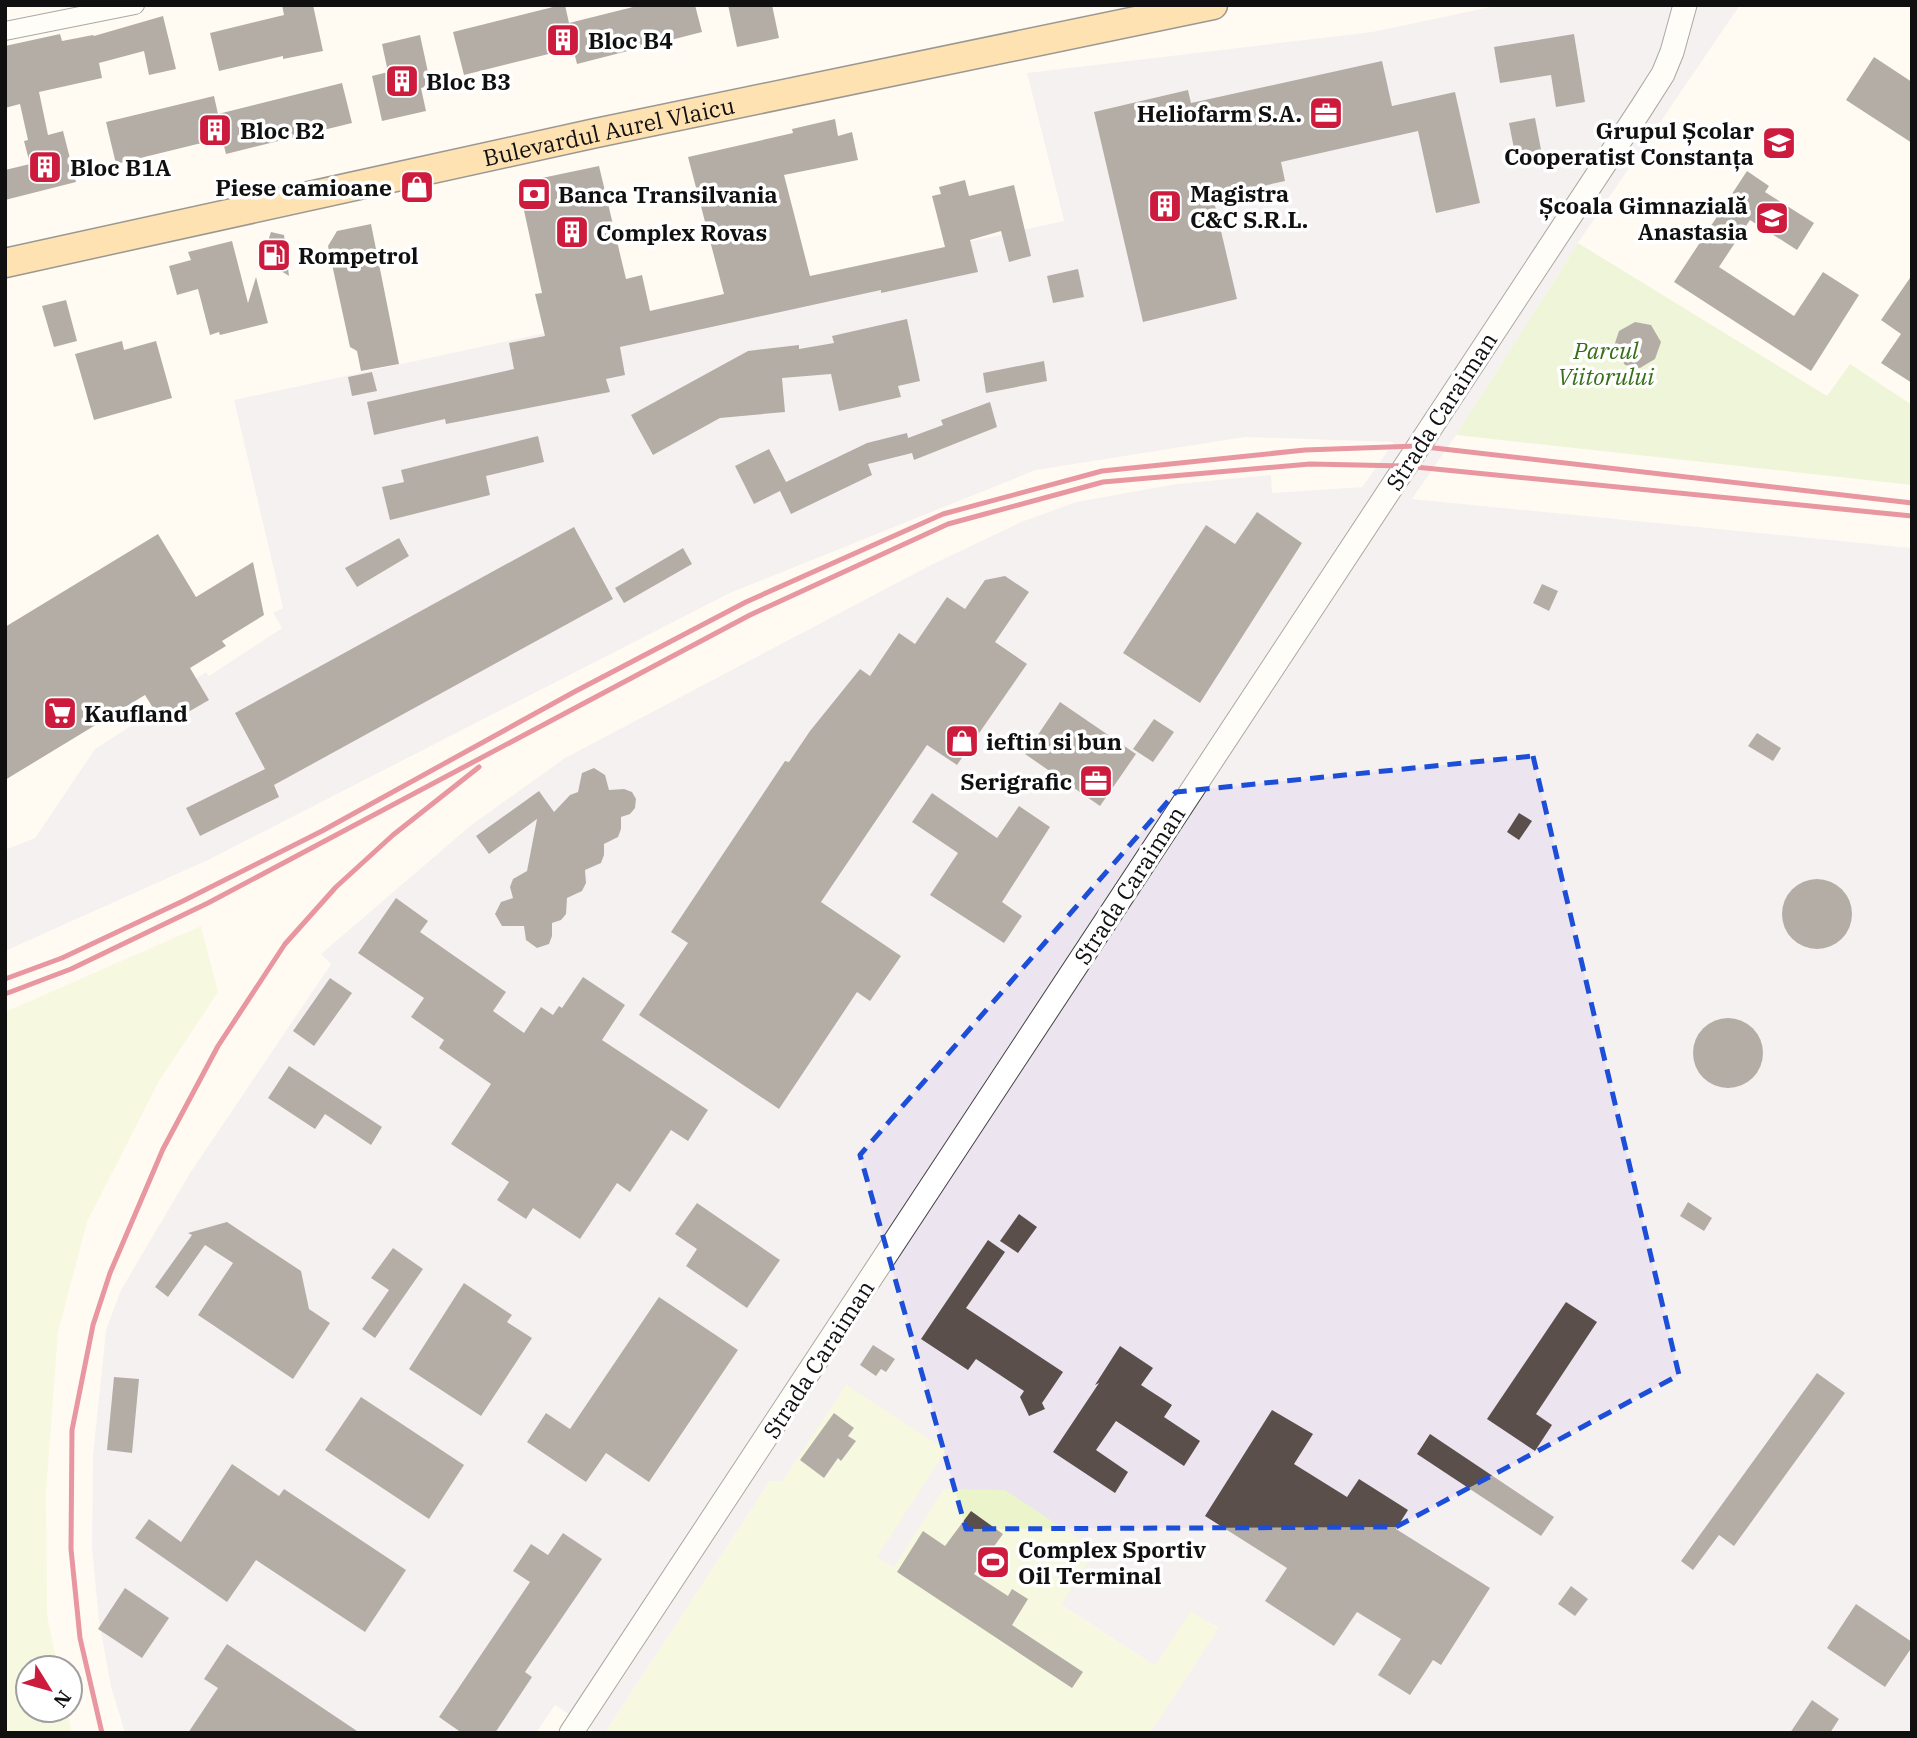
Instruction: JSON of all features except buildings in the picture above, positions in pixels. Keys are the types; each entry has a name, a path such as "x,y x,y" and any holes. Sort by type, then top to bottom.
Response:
{"main road":[{"name":"Bulevardul Aurel Vlaicu","path":"5,263 596,133 1213,5"}],"street":[{"path":"5,32 135,5"},
{"path":"1667,5 1678,33"},
{"name":"Strada Caraiman","path":"571,1733 1642,107 1663,74 1685,5"}],"highlighted area":[{"path":"1533,756 1679,1375 1396,1527 966,1529 860,1155 1176,792"}],"shaded area":[{"path":"1500,5 1740,5 1578,243 1412,499 1912,548 1912,1733 1150,1733 1218,1628 1191,1612 1155,1666 1060,1604 944,1489 894,1568 876,1557 945,1450 846,1386 782,1482 770,1481 605,1733 596,1733 555,1705 536,1733 125,1733 111,1687 99,1621 92,1548 93,1455 106,1330 121,1290 190,1173 331,964 321,954 470,826 565,758 929,566 1021,522 1076,502 1176,484 1271,475 1272,493 1362,487 1394,442 1245,437 1036,470 730,593 208,860 5,951 5,850 35,838 95,749 140,720 137,715 206,672 209,676 282,628 273,613 283,608 234,400 1064,221 1027,73 1372,32"}],"green space":[{"name":"Parcul Viitorului","path":"1578,243 1827,396 1850,364 1912,405 1912,485 1456,435"},
{"path":"201,926 218,992 159,1081 87,1222 58,1332 46,1492 47,1615 55,1654 14,1654 14,1724 70,1724 72,1733 5,1733 5,1012"},
{"name":"Complex Sportiv Oil Terminal","path":"846,1385 946,1450 877,1557 894,1567 944,1489 1005,1490 1096,1550 1061,1605 1155,1666 1191,1611 1218,1629 1150,1733 605,1733 770,1481 782,1482"}],"railway":[{"path":"5,979 62,958 322,831 574,692 746,602 943,514 1102,471 1305,450 1417,446 1912,503"},
{"path":"5,994 71,969 208,903 750,615 948,524 1103,482 1310,464 1405,466 1912,516"},
{"path":"102,1733 80,1638 71,1549 72,1430 93,1325 110,1273 163,1149 218,1046 285,944 336,887 393,835 479,767"}],"place":[{"name":"Bloc B4","path":"563,40"},
{"name":"Bloc B3","path":"402,81"},
{"name":"Heliofarm S.A.","path":"1326,113"},
{"name":"Bloc B2","path":"215,130"},
{"name":"Grupul Școlar Cooperatist Constanța","path":"1779,143"},
{"name":"Bloc B1A","path":"45,167"},
{"name":"Piese camioane","path":"417,187"},
{"name":"Banca Transilvania","path":"534,194"},
{"name":"Magistra C&C S.R.L.","path":"1165,206"},
{"name":"Școala Gimnazială Anastasia","path":"1772,218"},
{"name":"Complex Rovas","path":"572,232"},
{"name":"Rompetrol","path":"274,255"},
{"name":"Kaufland","path":"60,713"},
{"name":"ieftin si bun","path":"962,741"},
{"name":"Serigrafic","path":"1096,781"},
{"name":"Complex Sportiv Oil Terminal","path":"993,1562"}]}
